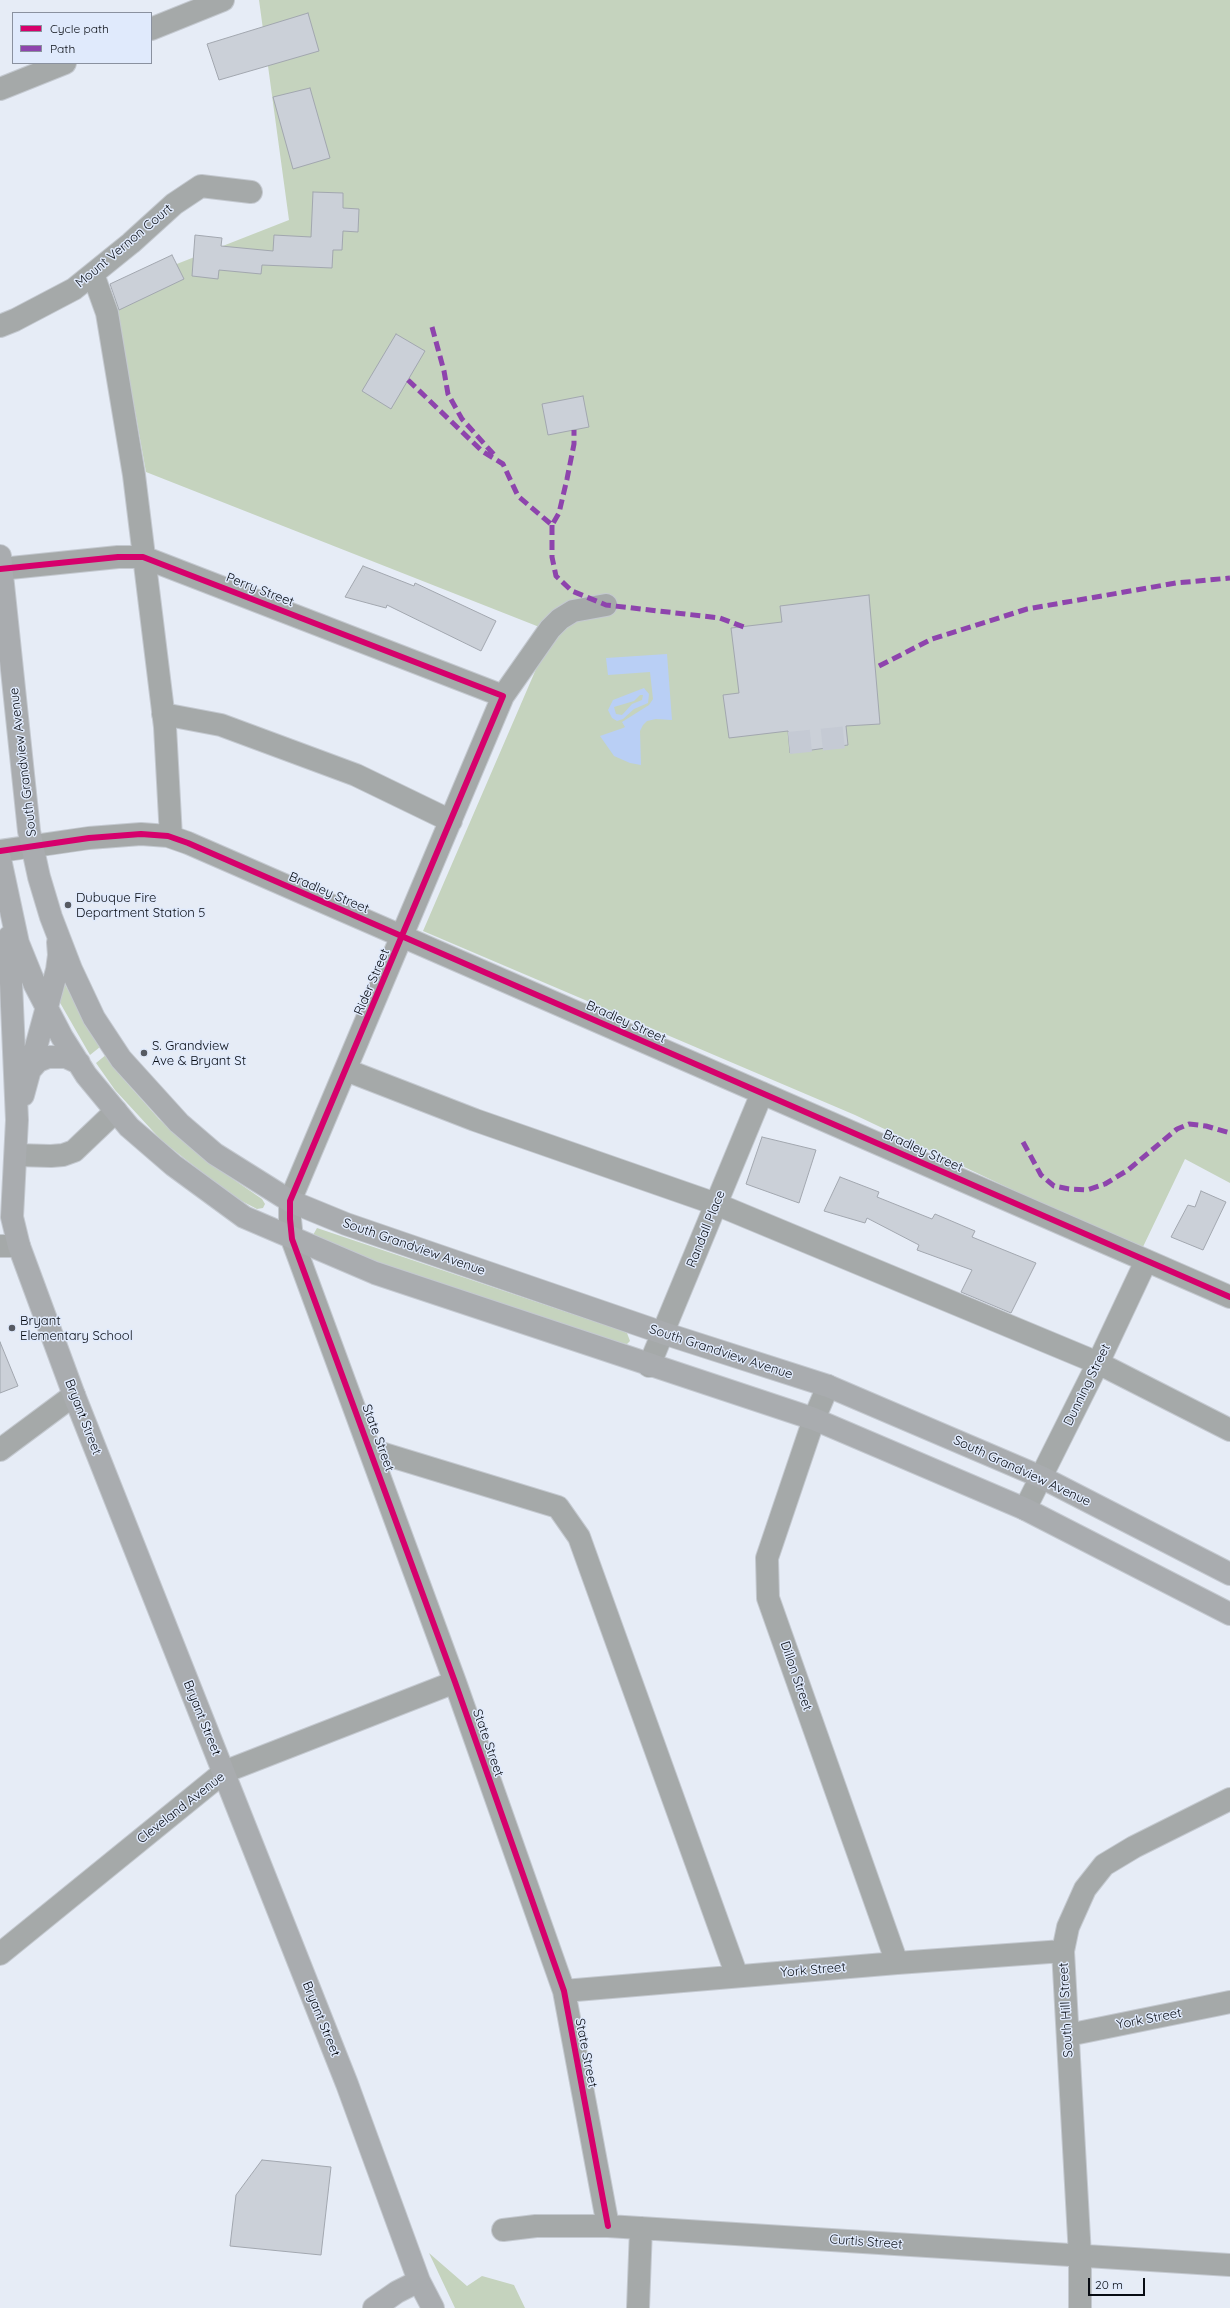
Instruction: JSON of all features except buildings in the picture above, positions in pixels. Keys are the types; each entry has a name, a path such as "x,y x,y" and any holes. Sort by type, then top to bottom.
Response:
{"main road":[{"name":"South Grandview Avenue","path":"1,565 6,661 32,845 39,877 71,969 94,1018 121,1059 145,1088 179,1123 215,1154 290,1201 346,1224 663,1333 828,1386 1041,1477 1230,1574"},
{"path":"0,859 6,894 18,943 46,1006 79,1063 129,1127 173,1165 238,1212 292,1239 375,1273 649,1366 814,1419 1025,1509 1230,1614"},
{"path":"6,894 13,1001 17,1120"},
{"path":"17,1120 59,955 58,933"},
{"path":"30,1070 38,1061 48,1056 66,1057 79,1063"},
{"name":"Bryant Street","path":"17,1120 16,1155 9,1246 74,1395 347,2084 419,2281 433,2308"},
{"path":"374,2308 397,2292 419,2281"}],"street":[{"path":"152,29 223,0"},
{"path":"0,89 62,64"},
{"name":"Mount Vernon Court","path":"0,326 15,320 74,289 131,243 174,204 201,186 251,192"},
{"path":"93,274 107,313 134,475 163,714 171,837"},
{"name":"Perry Street","path":"1,565 118,557 143,557 503,696"},
{"name":"Rider Street","path":"307,1278 292,1239 290,1201 403,937 503,696 550,629 560,619 573,611 606,605"},
{"path":"163,714 221,726 349,773 451,821"},
{"name":"Bradley Street","path":"0,851 32,845 140,834 171,837 1230,1298"},
{"path":"346,1070 475,1120 716,1204 1098,1363 1230,1430"},
{"name":"Randall Place","path":"649,1366 762,1093"},
{"path":"16,1155 51,1156 63,1155 74,1151 116,1111"},
{"name":"Dunning Street","path":"1025,1509 1098,1363 1146,1261"},
{"name":"State Street","path":"307,1278 455,1682 564,1991 608,2226"},
{"name":"Dillon Street","path":"828,1386 814,1419 767,1558 768,1598 897,1963"},
{"path":"0,1450 74,1395"},
{"path":"371,1450 558,1507 579,1536 737,1976"},
{"name":"Cleveland Avenue","path":"0,1954 224,1772 455,1682"},
{"name":"South Hill Street","path":"1080,2308 1080,2256 1063,1951 1068,1927 1085,1889 1104,1865 1134,1847 1230,1799"},
{"name":"York Street","path":"564,1991 897,1963 1063,1951"},
{"name":"York Street","path":"1068,2035 1230,2002"},
{"name":"Curtis Street","path":"503,2230 536,2226 608,2226 1230,2265"},
{"path":"638,2308 641,2228"}],"green space":[{"path":"259,0 1230,0 1230,1183 1185,1159 1141,1251 855,1115 423,931 552,632 146,472 113,289 289,220"},
{"path":"62,979 100,1047 90,1055 59,1001"},
{"path":"107,1054 119,1074 159,1119 214,1166 262,1199 265,1204 263,1208 257,1209 234,1197 162,1141 115,1090 96,1063"},
{"path":"317,1228 623,1331 627,1333 630,1341 627,1344 618,1343 359,1256 313,1235"},
{"path":"429,2253 467,2286 482,2276 514,2285 525,2308 455,2308"}],"water":[{"path":"667,654 672,720 656,719 647,721 643,725 640,731 641,765 630,763 614,756 600,736 625,727 622,722 649,705 653,699 650,672 608,675 606,658"},
{"path":"644,688 649,694 648,703 634,709 623,719 617,721 612,718 608,710 613,700","holes":["640,695 643,695 642,700 632,704 622,715 616,714 614,707 634,701"]}],"tunnel":[{"path":"789,743 847,737"}],"marked path":[{"path":"432,327 444,371 448,394 462,419 497,458"},
{"path":"408,380 482,451 503,464 518,496 552,525 559,513 567,479 574,444 574,430"},
{"path":"552,525 552,557 556,576 572,591 606,605 720,618 744,627"},
{"path":"879,666 932,639 1027,609 1176,583 1230,578"},
{"path":"1023,1142 1041,1175 1054,1186 1087,1190 1105,1184 1128,1170 1177,1129 1189,1124 1206,1126 1230,1133"}],"cycle path":[{"path":"0,569 118,557 143,557 503,696 290,1201 290,1219 292,1239 455,1682 564,1991 608,2226"},
{"path":"0,851 89,838 141,834 168,836 188,843 1230,1297"}],"place":[{"name":"Dubuque Fire Department Station 5","path":"68,905"},
{"name":"S. Grandview Ave & Bryant St","path":"144,1053"},
{"name":"Bryant Elementary School","path":"12,1328"}]}
